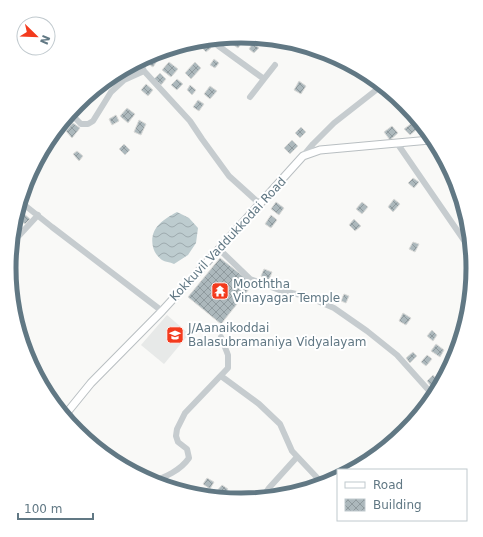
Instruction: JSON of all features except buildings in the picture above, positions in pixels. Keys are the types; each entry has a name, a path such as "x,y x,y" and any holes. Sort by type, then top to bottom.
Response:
{"main road":[{"path":"303,156 320,150 427,140"},
{"name":"Kokkuvil Vaddukkodai Road","path":"68,412 91,384 162,311 303,156"}],"street":[{"path":"216,44 264,79"},
{"path":"250,97 276,65"},
{"path":"142,66 144,71 190,121 229,176 260,204"},
{"path":"75,117 82,124 88,124 93,121 111,92 124,80 144,71"},
{"path":"303,156 334,123 378,89"},
{"path":"397,143 465,242"},
{"path":"25,205 162,311"},
{"path":"18,236 38,215"},
{"path":"219,249 250,279 282,291 306,296 334,308 367,331 397,355 430,392"},
{"path":"160,479 168,476 185,464 189,458 187,449 178,442 176,436 177,429 185,413 228,368 228,355 221,337"},
{"path":"221,376 259,404 280,424 292,451 319,480"},
{"path":"266,493 297,457"}],"shaded area":[{"path":"167,315 189,334 164,364 141,345"}],"water":[{"path":"177,212 189,218 198,228 196,243 188,255 174,264 163,261 155,253 152,241 155,230 158,226 166,218"}],"place":[{"name":"Mooththa Vinayagar Temple","path":"220,291"},
{"name":"J/Aanaikoddai Balasubramaniya Vidyalayam","path":"175,335"}]}
